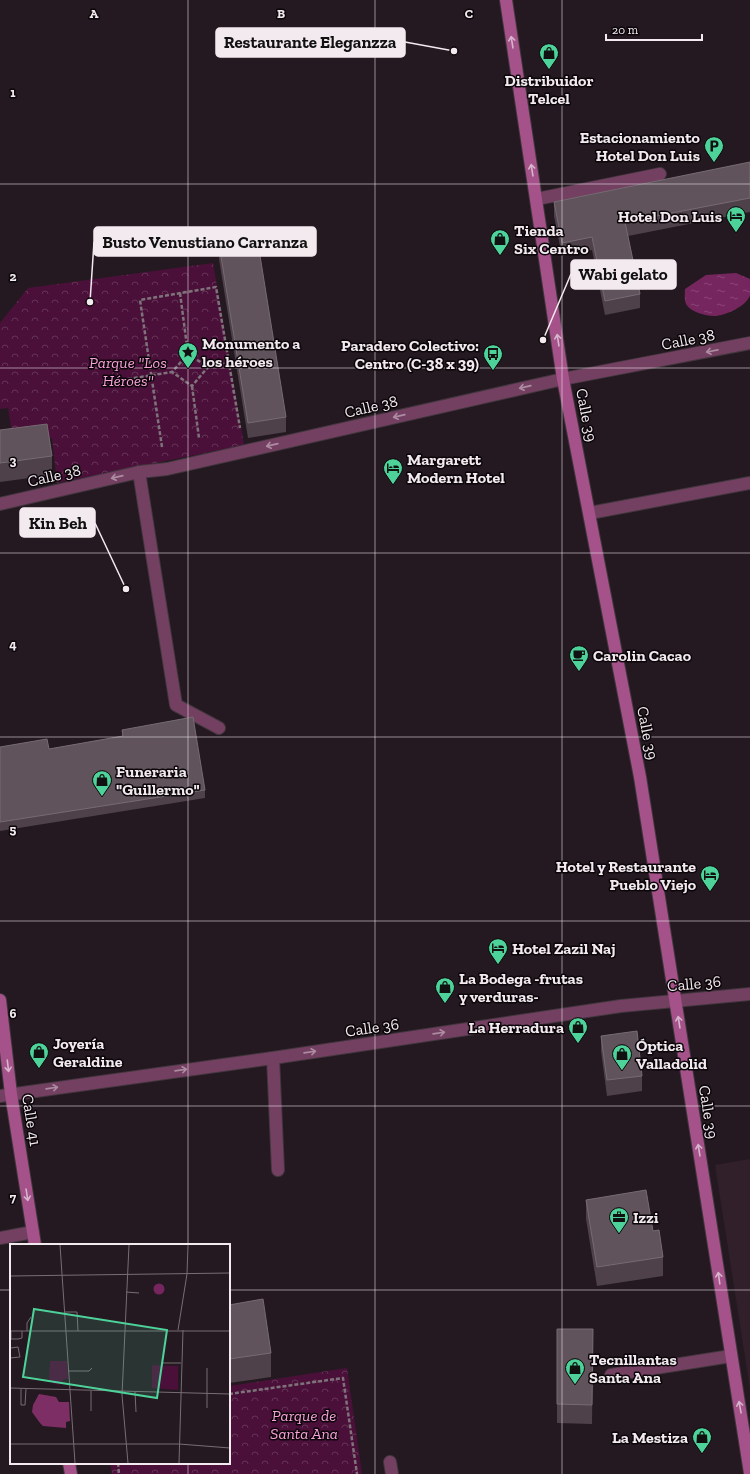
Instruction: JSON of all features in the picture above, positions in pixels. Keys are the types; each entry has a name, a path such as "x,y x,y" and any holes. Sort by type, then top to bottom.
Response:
{"main road":[{"name":"Calle 39","path":"506,0 563,379 640,777 730,1356 750,1473"},
{"name":"Calle 41","path":"0,1000 6,1095 35,1244"},
{"path":"69,1464 71,1474"}],"street":[{"path":"536,199 660,174"},
{"name":"Calle 38","path":"0,504 139,472 167,469 563,379 750,343"},
{"path":"139,472 176,705 219,728"},
{"path":"590,513 750,483"},
{"name":"Calle 36","path":"6,1095 273,1058 621,1006 750,994"},
{"path":"273,1058 278,1170"},
{"path":"0,1238 33,1232"},
{"path":"611,1375 730,1356"},
{"path":"390,1462 392,1474"}],"path":[{"path":"167,469 140,300 216,287 240,430"},
{"path":"122,380 172,372 188,354 180,293"},
{"path":"188,354 208,367"},
{"path":"192,386 208,367 228,362"},
{"path":"172,372 192,386 200,444 206,460"},
{"path":"230,1394 343,1378 357,1474"},
{"path":"118,1464 119,1474"}],"shaded area":[{"path":"750,1159 750,1389 715,1165"}],"green space":[{"name":"Parque \"Los Héroes\"","path":"213,263 244,445 57,483 52,438 14,443 8,408 0,409 0,323 28,288"},
{"name":"Parque de Santa Ana","path":"347,1368 362,1474 112,1474 110,1464 230,1464 230,1386"}],"water":[{"path":"736,273 750,279 750,295 745,303 735,310 719,316 714,316 695,311 686,304 685,289 706,275"}],"building":[{"path":"750,162 750,198 625,222 640,294 605,301 592,237 562,243 554,202"},
{"path":"257,237 286,417 248,423 219,244"},
{"path":"47,424 52,456 0,463 0,430"},
{"path":"193,717 205,790 0,822 0,747 47,739 49,749 123,736 122,730"},
{"name":"Óptica Valladolid","path":"637,1031 642,1076 607,1080 601,1036"},
{"name":"Izzi","path":"646,1190 653,1231 659,1230 663,1257 597,1267 586,1200"},
{"path":"263,1299 271,1353 230,1359 230,1305"},
{"name":"Tecnillantas Santa Ana","path":"557,1329 593,1329 592,1405 557,1404"}],"place":[{"name":"Restaurante Eleganzza","path":"454,51"},
{"name":"Distribuidor Telcel","path":"549,70"},
{"name":"Estacionamiento Hotel Don Luis","path":"714,163"},
{"name":"Hotel Don Luis","path":"736,233"},
{"name":"Tienda Six Centro","path":"500,256"},
{"name":"Busto Venustiano Carranza","path":"90,302"},
{"name":"Wabi gelato","path":"543,340"},
{"name":"Monumento a los héroes","path":"188,369"},
{"name":"Paradero Colectivo: Centro (C-38 x 39)","path":"493,371"},
{"name":"Margarett Modern Hotel","path":"393,485"},
{"name":"Kin Beh","path":"126,589"},
{"name":"Carolin Cacao","path":"579,672"},
{"name":"Funeraria \"Guillermo\"","path":"102,797"},
{"name":"Hotel y Restaurante Pueblo Viejo","path":"710,892"},
{"name":"Hotel Zazil Naj","path":"498,965"},
{"name":"La Bodega -frutas y verduras-","path":"445,1004"},
{"name":"La Herradura","path":"578,1044"},
{"name":"Joyería Geraldine","path":"39,1069"},
{"name":"Óptica Valladolid","path":"622,1071"},
{"name":"Izzi","path":"619,1234"},
{"name":"Tecnillantas Santa Ana","path":"575,1385"},
{"name":"La Mestiza","path":"702,1454"}]}
